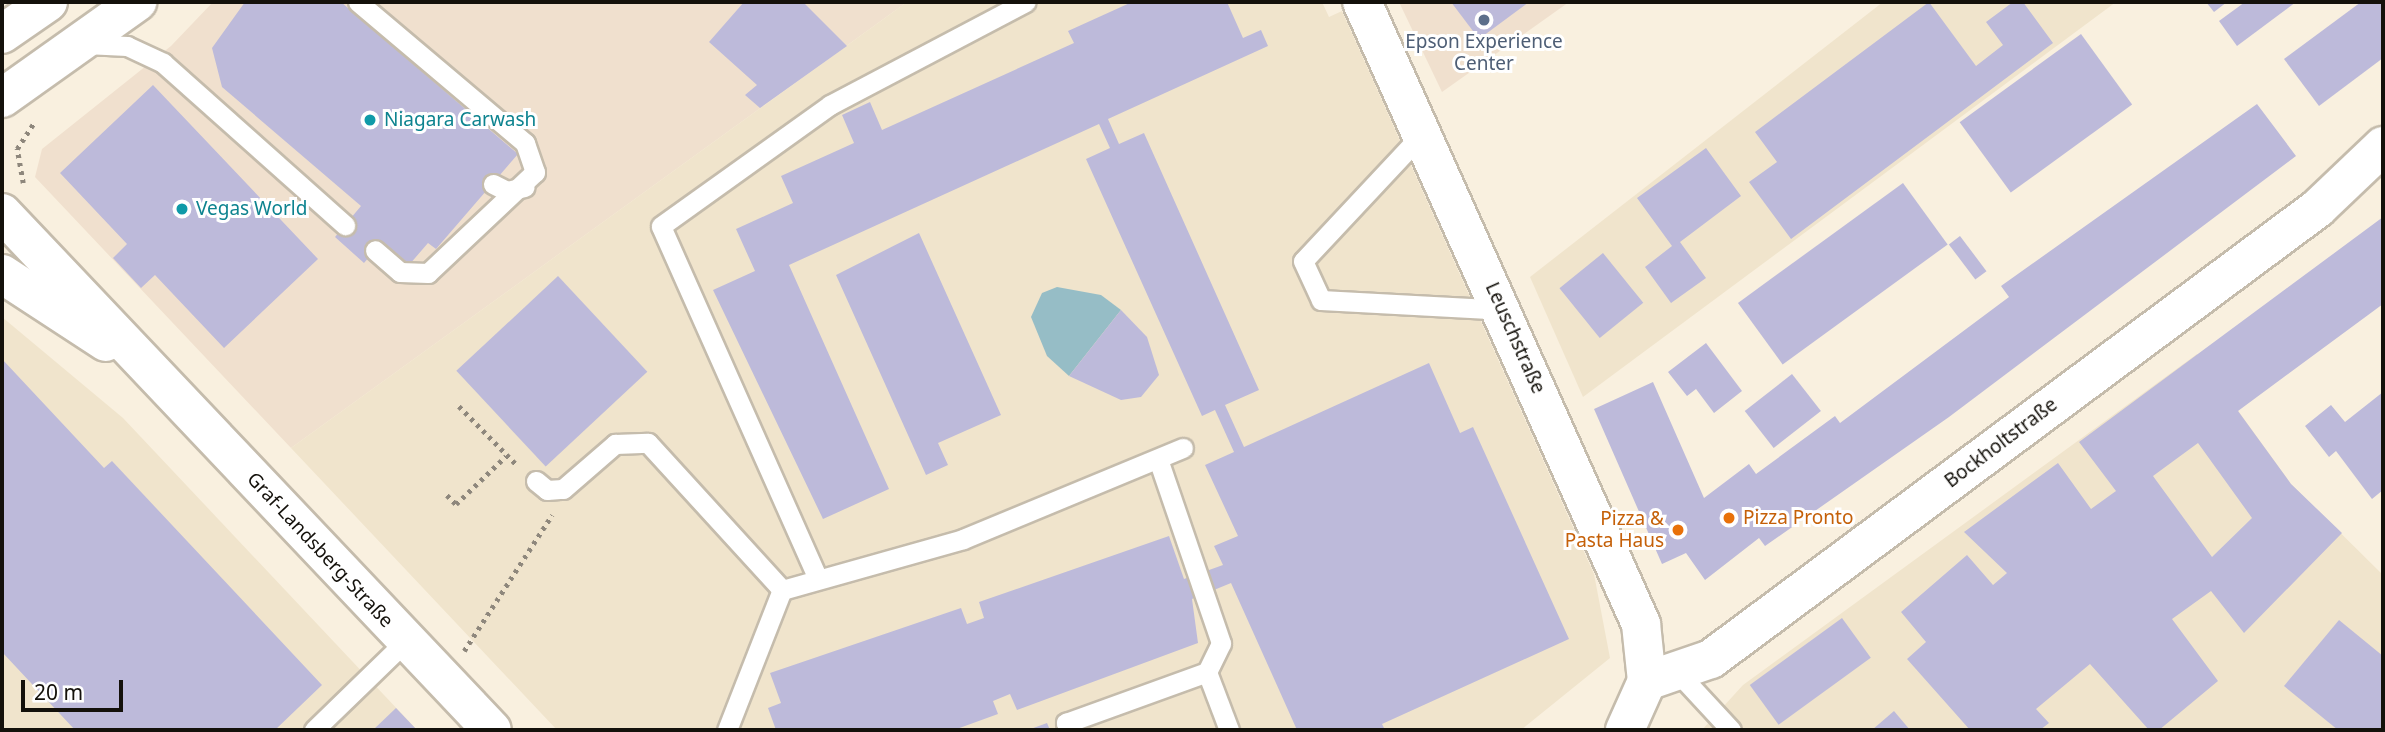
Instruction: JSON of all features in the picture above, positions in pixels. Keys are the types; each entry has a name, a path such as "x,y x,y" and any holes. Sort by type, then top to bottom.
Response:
{"street":[{"path":"2,34 48,2"},
{"path":"2,98 84,44 137,2"},
{"name":"Leuschstraße","path":"1362,2 1503,310 1664,678"},
{"name":"Bockholtstraße","path":"1664,678 1711,659 2318,208 2383,146"},
{"name":"Graf-Landsberg-Straße","path":"2,213 492,730"},
{"name":"Graf-Landsberg-Straße","path":"2,274 149,369"},
{"path":"1626,730 1664,678"}],"lane":[{"path":"359,2 525,143 535,172 526,187 446,248 428,273 412,276 376,250"},
{"path":"818,579 661,226 830,105 1025,2"},
{"path":"84,44 127,46 163,62 345,225"},
{"path":"1422,134 1303,261 1321,300 1503,310"},
{"path":"494,184 507,191 526,187"},
{"path":"536,481 547,490 563,489 614,444 648,443 782,590"},
{"path":"782,590 963,539 1183,448"},
{"path":"1069,730 1066,723 1207,672 1221,643 1158,458"},
{"path":"727,730 782,590"},
{"path":"314,730 406,641"},
{"path":"1207,672 1229,730"},
{"path":"1664,678 1731,730"}],"path":[{"path":"459,406 506,456 536,481"},
{"path":"447,495 456,504 506,456"},
{"path":"474,642 563,489"}],"shaded area":[{"path":"213,2 907,2 291,448 35,177 42,149 171,46"},
{"path":"907,2 1322,2 1329,17 1342,11 1594,574 1610,658 1521,730 557,730 291,448"},
{"path":"1399,2 1569,2 1442,92"},
{"path":"1883,2 2116,2 1583,397 1530,277"},
{"path":"2,317 123,418 417,730 2,730"},
{"path":"2197,354 2291,484 2383,575 2383,730 1702,730 1743,685"}],"water":[{"path":"1057,287 1101,295 1121,310 1069,376 1047,356 1031,317 1042,293"}],"building":[{"name":"Niagara Carwash","path":"245,2 341,2 518,154 436,249 428,243 409,265 382,242 364,263 335,237 361,206 222,87 212,48"},
{"path":"744,2 803,2 847,46 760,108 745,95 757,85 709,42"},
{"path":"1132,2 1227,2 1243,38 1261,30 1268,46 1108,119 1119,144 1144,133 1259,390 1225,405 1244,447 1429,363 1460,433 1473,427 1569,639 1382,724 1385,730 1297,730 1231,583 1192,599 1198,643 1017,710 1010,694 993,701 998,714 954,730 776,730 768,708 781,703 770,673 961,608 967,624 984,618 979,602 1169,536 1184,579 1223,565 1214,546 1238,536 1205,465 1234,452 1215,410 1202,416 1086,159 1110,148 1099,124 789,265 889,489 823,519 713,290 755,271 736,229 793,203 781,176 854,143 842,115 870,102 882,130 1074,43 1068,31"},
{"name":"Epson Experience Center","path":"1451,2 1529,2 1479,39"},
{"path":"1929,2 1976,66 2003,45 1986,22 2013,2 2023,2 2053,43 1791,239 1749,182 1777,162 1755,132"},
{"path":"2206,2 2227,2 2214,12"},
{"path":"2245,2 2296,2 2237,46 2219,21"},
{"path":"2361,2 2383,2 2383,58 2319,106 2284,59"},
{"path":"2081,34 2132,104 2011,193 1960,122"},
{"name":"Vegas World","path":"153,85 318,259 224,348 155,275 141,288 113,258 127,244 60,173"},
{"path":"2257,104 2296,156 1949,417 1765,546 1759,538 1705,580 1686,553 1662,564 1594,409 1653,382 1704,498 1749,464 1756,474 1835,416 1840,423 2009,297 2001,286"},
{"path":"1706,148 1741,196 1680,242 1706,278 1671,303 1645,267 1672,246 1637,198"},
{"path":"1903,183 1948,244 1783,364 1738,303"},
{"path":"2383,217 2383,304 2238,411 2291,484 2342,533 2244,633 2211,591 2172,619 2218,681 2159,730 2149,730 2090,664 2036,709 2049,723 2040,730 1970,730 1907,659 1926,642 1901,612 1967,555 1993,585 2007,573 1964,532 2058,463 2091,509 2116,491 2079,442","holes":["2198,443 2252,518 2212,557 2153,476"]},
{"path":"919,233 1001,415 938,443 948,465 926,475 836,275"},
{"path":"1960,236 1986,271 1975,280 1949,244"},
{"path":"1603,253 1643,303 1600,338 1559,288"},
{"path":"558,276 647,372 546,467 456,371"},
{"path":"1121,310 1147,337 1159,375 1141,397 1121,400 1069,376"},
{"path":"1706,343 1742,391 1714,413 1696,389 1687,396 1668,372"},
{"path":"2,359 104,468 112,461 322,685 275,730 75,730 2,652"},
{"path":"1792,374 1821,411 1774,448 1745,411"},
{"path":"2383,392 2383,490 2372,499 2336,451 2329,457 2305,426 2331,405 2345,422"},
{"path":"1842,618 1871,658 1779,725 1750,685"},
{"path":"2339,620 2383,656 2383,730 2338,730 2284,686"},
{"path":"396,708 417,730 373,730"},
{"path":"1894,711 1910,730 1872,730"},
{"path":"1047,723 1050,730 1028,730"}],"place":[{"name":"Epson Experience Center","path":"1484,20"},
{"name":"Niagara Carwash","path":"370,120"},
{"name":"Vegas World","path":"182,209"},
{"name":"Pizza Pronto","path":"1729,518"},
{"name":"Pizza & Pasta Haus","path":"1678,530"}]}
